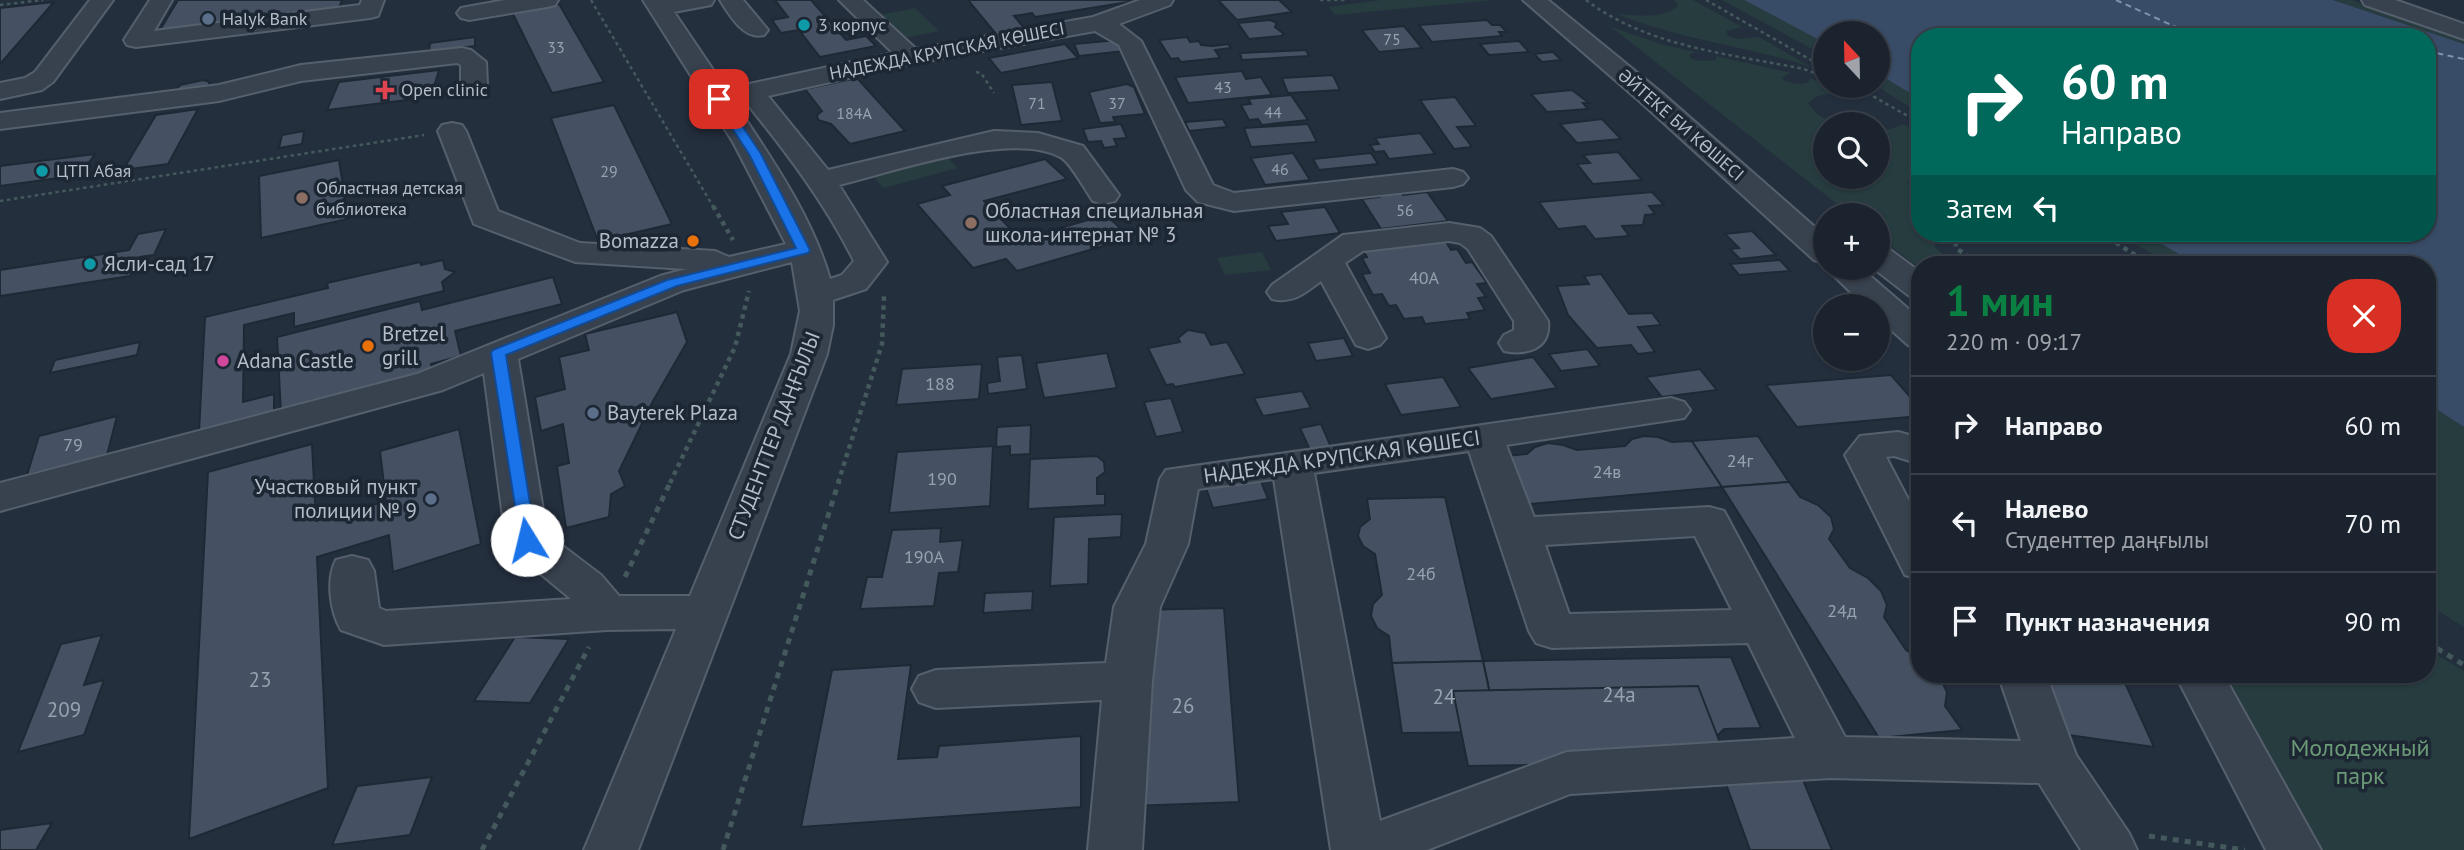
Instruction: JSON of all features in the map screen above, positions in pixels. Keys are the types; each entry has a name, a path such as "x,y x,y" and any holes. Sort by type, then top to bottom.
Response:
{"street":[{"path":"0,91 33,84 44,77 102,0"},
{"path":"161,0 136,40 370,11 373,0"},
{"path":"469,13 547,0"},
{"path":"657,4 703,0"},
{"path":"731,0 756,30"},
{"path":"850,0 911,57"},
{"path":"1096,24 1162,0"},
{"name":"ӘЙТЕКЕ БИ КӨШЕСІ","path":"1534,0 1653,99 1813,242"},
{"path":"1554,0 1711,130 1804,201"},
{"path":"2373,0 2464,32"},
{"name":"СТУДЕНТТЕР ДАҢҒЫЛЫ","path":"611,850 809,354 817,323 816,295 803,250 786,212 755,154 657,4"},
{"path":"2423,17 2464,8"},
{"name":"НАДЕЖДА КРУПСКАЯ КӨШЕСІ","path":"719,99 911,57 1096,24 1122,34 1129,41 1201,190 1209,197 1234,202 1452,178"},
{"path":"0,121 219,93 301,73 462,55 473,62 474,84"},
{"path":"750,91 829,191 855,229 871,262 854,282 816,295"},
{"path":"452,131 485,217 575,252 745,263"},
{"path":"786,212 829,191 994,139 1038,141 1073,152 1104,195"},
{"path":"755,154 795,145"},
{"path":"1284,292 1353,242 1449,232 1469,235 1480,243 1531,321 1532,335 1517,343"},
{"path":"0,497 430,382 672,283 803,250"},
{"path":"1327,260 1368,338"},
{"path":"1890,265 1911,281"},
{"path":"1855,280 1911,330"},
{"path":"499,353 527,540 585,586 607,614"},
{"name":"НАДЕЖДА КРУПСКАЯ КӨШЕСІ","path":"1115,850 1128,681 1137,607 1167,544 1180,479 1671,410"},
{"path":"1484,438 1552,631 1764,626"},
{"path":"1911,449 1898,444 1874,445 1865,455 1911,546"},
{"path":"1292,464 1358,850"},
{"path":"1519,532 1709,521 1830,757"},
{"path":"352,571 358,618 384,628 607,614 706,612"},
{"path":"936,689 1128,681"},
{"path":"2025,683 2054,763 2103,839"},
{"path":"2204,683 2294,850"},
{"path":"1366,850 1567,773 1830,757 2054,763"}],"path":[{"path":"0,5 43,0"},
{"path":"482,850 607,614 736,347 750,296 745,263 591,0"},
{"path":"1320,0 1348,0"},
{"path":"1586,0 1620,24 1668,40 1813,72"},
{"path":"1706,0 1813,61"},
{"path":"1876,98 1911,118"},
{"path":"0,201 452,131"},
{"path":"1956,242 1956,248 1967,256"},
{"path":"2115,242 2137,256"},
{"path":"723,850 882,344 884,294 871,262"},
{"path":"2436,648 2464,665"},
{"path":"2103,839 2245,850"}],"green space":[{"path":"1381,0 1494,0 1335,15 1329,7"},
{"path":"1674,0 1693,0 1742,27 1726,31 1728,36 1738,39 1759,37 1811,67 1690,37 1617,14 1658,15 1678,5"},
{"path":"1722,0 1744,0 1813,36 1813,49"},
{"path":"2333,0 2352,0 2432,28 2416,28"},
{"path":"915,8 939,31 904,38 880,15"},
{"path":"1611,27 1664,45 1696,52 1690,54 1690,58 1699,61 1716,60 1716,56 1791,73 1781,78 1791,83 1798,84 1813,79 1815,98 1808,103 1816,112 1813,112 1813,185"},
{"path":"2436,29 2464,40 2464,44 2436,35"},
{"path":"1890,81 1911,94 1911,107 1890,95"},
{"path":"1904,124 1911,129 1911,182 1907,183 1911,186 1911,242 1934,242 1935,247 1945,256 1911,256 1911,262 1890,245 1890,203 1836,203 1818,189 1890,189 1890,129"},
{"path":"946,156 958,168 883,188 872,175"},
{"path":"2132,242 2158,242 2182,256 2156,256"},
{"path":"1262,252 1271,270 1225,275 1217,258"},
{"path":"2436,409 2464,427 2464,627 2436,610"},
{"name":"Молодежный парк","path":"2436,654 2464,671 2464,850 2295,850 2221,683 2436,683"}],"water":[{"path":"1744,0 2333,0 2416,28 1911,28 1911,94 1890,81 1890,21 1813,21 1813,37"},
{"path":"2436,35 2464,44 2464,427 2436,409 2436,256 2182,256 2158,242 2436,242"}],"building":[{"name":"Halyk Bank","path":"178,0 342,0 339,8 160,30"},
{"name":"3 корпус","path":"775,0 811,0 846,40 866,36 876,46 820,57 799,30 781,33 772,20 788,17"},
{"path":"968,0 1141,0 1035,17 1032,13 1014,16 1025,29 996,34"},
{"path":"1218,0 1279,0 1292,12 1237,20"},
{"path":"54,2 0,64 0,8"},
{"path":"559,4 604,82 552,93 512,12"},
{"path":"1270,20 1277,23 1275,27 1284,34 1249,39 1238,23"},
{"path":"1487,20 1492,25 1500,25 1507,32 1499,32 1502,36 1432,42 1419,25"},
{"path":"1404,26 1422,48 1379,52 1362,30"},
{"path":"475,37 475,46 429,52 430,43"},
{"path":"1187,37 1190,42 1199,41 1201,45 1228,44 1231,48 1215,50 1220,58 1181,62 1178,58 1171,59 1159,40"},
{"path":"1118,40 1124,51 1079,56 1074,44"},
{"path":"1519,41 1529,52 1489,55 1480,44"},
{"path":"1065,44 1078,58 1001,73 989,58"},
{"path":"1306,50 1309,56 1242,60 1240,53"},
{"path":"1553,52 1561,60 1542,62 1534,54"},
{"name":"Open clinic","path":"439,70 431,97 327,110 339,82"},
{"path":"1242,71 1246,79 1261,77 1272,95 1188,103 1175,77"},
{"path":"1333,75 1340,90 1288,93 1282,78"},
{"path":"857,78 905,131 850,144 831,124 818,120 817,115 822,111 805,89"},
{"path":"203,80 210,82 207,87 175,91 180,85"},
{"path":"1052,82 1062,121 1021,125 1012,85"},
{"path":"1127,84 1134,87 1145,114 1113,117 1115,122 1100,123 1089,92"},
{"path":"1572,90 1589,103 1583,103 1588,109 1547,112 1531,94"},
{"path":"1291,95 1308,120 1262,125 1258,119 1249,120 1241,105 1251,104 1248,99"},
{"path":"1455,97 1476,126 1457,127 1472,147 1454,149 1420,100"},
{"path":"614,105 672,224 598,241 551,118"},
{"path":"198,109 168,164 123,170 156,115"},
{"path":"1223,119 1227,127 1189,131 1185,122"},
{"path":"1602,119 1621,139 1577,143 1560,124"},
{"path":"1121,124 1127,138 1114,139 1117,146 1104,148 1101,141 1088,142 1083,129"},
{"path":"1308,124 1317,142 1251,147 1244,128"},
{"path":"304,131 302,144 279,148 282,135"},
{"path":"1420,133 1435,154 1389,159 1384,151 1375,152 1370,145 1379,144 1375,138"},
{"path":"1618,152 1642,180 1593,184 1577,164 1590,163 1583,155"},
{"path":"1293,153 1310,180 1265,185 1251,158"},
{"path":"1371,153 1378,164 1319,170 1313,159"},
{"name":"ЦТП Абая","path":"95,154 80,175 0,186 0,166"},
{"path":"1045,159 1067,179 984,201 1020,239 1106,215 1131,238 1017,271 1006,259 973,268 917,204 950,195 942,186"},
{"name":"Областная детская библиотека","path":"339,160 348,219 261,238 259,176"},
{"path":"1399,189 1403,195 1427,192 1448,221 1381,229 1362,199 1379,197 1375,192"},
{"path":"1652,192 1664,205 1649,206 1655,214 1645,215 1643,225 1622,226 1629,236 1595,239 1585,226 1558,229 1539,202"},
{"path":"1325,207 1340,233 1276,241 1268,226 1288,224 1281,212"},
{"name":"Ясли-сад 17","path":"166,229 154,255 140,257 130,276 0,296 0,270 129,250 138,234"},
{"path":"1752,231 1776,255 1740,259 1730,249 1739,248 1725,234"},
{"path":"1444,239 1451,250 1457,249 1466,263 1472,262 1487,283 1477,284 1486,297 1478,298 1485,310 1467,313 1470,319 1425,324 1422,317 1404,319 1396,305 1389,306 1382,294 1373,295 1362,274 1370,273 1362,258 1367,257 1361,248"},
{"name":"Adana Сastle","path":"443,260 445,269 455,272 442,282 444,291 294,327 294,313 244,325 243,402 274,394 274,412 199,432 205,317 328,288 327,283 420,262 421,265"},
{"path":"1780,260 1790,271 1739,275 1730,264"},
{"path":"1601,274 1629,314 1652,313 1661,325 1638,327 1655,352 1638,354 1631,345 1597,348 1568,315 1557,286 1589,284 1584,276"},
{"name":"Bretzel grill","path":"553,277 562,304 455,331 461,356 431,364 433,372 281,413 277,337 420,301 422,310"},
{"name":"Bayterek Plaza","path":"677,312 687,342 653,401 619,471 625,486 611,494 609,517 566,528 557,466 569,463 563,424 541,431 535,397 565,389 559,357 589,350 585,334"},
{"path":"1188,330 1205,333 1211,345 1227,342 1245,374 1175,387 1173,384 1166,385 1148,348 1180,342 1178,338"},
{"path":"1344,338 1353,356 1316,361 1308,343"},
{"path":"140,342 137,355 50,373 55,360"},
{"path":"1587,349 1600,366 1561,371 1549,354"},
{"path":"1107,353 1117,388 1044,398 1036,363"},
{"path":"1022,355 1027,389 988,394 987,383 1000,381 997,357"},
{"path":"1533,357 1557,388 1491,399 1468,368"},
{"path":"982,364 979,399 896,405 902,369"},
{"path":"1700,369 1717,390 1662,397 1646,377"},
{"path":"1891,375 1911,398 1911,417 1797,427 1766,385"},
{"path":"1443,377 1461,407 1401,415 1385,384"},
{"path":"1302,391 1311,408 1263,416 1254,398"},
{"path":"1171,398 1183,432 1156,437 1144,402"},
{"path":"117,416 107,455 27,475 39,436"},
{"path":"1321,424 1331,447 1310,450 1300,428"},
{"path":"1031,425 1030,454 1010,455 1010,446 996,447 997,427"},
{"path":"459,429 481,544 393,572 389,535 317,557 328,788 189,839 208,472 312,444 316,521 386,501 380,451"},
{"path":"1644,436 1672,442 1692,441 1722,487 1517,505 1496,457 1527,454 1535,447 1548,443 1577,450 1625,446 1632,439"},
{"path":"1758,436 1789,482 1722,487 1692,441"},
{"path":"993,446 990,506 889,513 897,452"},
{"path":"1097,456 1104,462 1105,472 1097,478 1097,494 1105,494 1105,505 1028,509 1030,459"},
{"path":"1260,479 1268,499 1213,508 1206,488"},
{"path":"1789,482 1800,497 1818,505 1831,517 1834,529 1829,539 1850,568 1868,578 1881,591 1887,605 1884,617 1906,650 1911,653 1911,683 1942,683 1947,692 1945,706 1962,730 1879,738 1722,487"},
{"path":"1445,497 1483,661 1392,663 1389,636 1377,628 1371,616 1373,604 1382,595 1375,554 1363,546 1358,536 1360,527 1370,519 1367,499"},
{"path":"1122,514 1121,537 1089,539 1088,584 1050,586 1054,517"},
{"path":"941,528 940,542 963,540 958,572 939,573 934,606 860,609 867,577 882,577 892,530"},
{"path":"1033,591 1032,610 983,613 985,593"},
{"path":"1224,608 1239,802 1131,806 1139,610"},
{"path":"102,635 84,685 104,680 84,735 18,752 61,644"},
{"path":"515,637 569,639 530,703 474,701"},
{"path":"1731,657 1761,728 1724,729 1714,739 1698,743 1679,739 1661,730 1595,731 1585,742 1570,746 1551,742 1536,732 1498,732 1483,661"},
{"path":"1483,661 1498,732 1402,733 1392,663"},
{"path":"911,665 898,759 937,757 939,746 1081,736 1081,807 801,827 832,670"},
{"path":"2042,683 2125,683 2154,747 2061,734"},
{"path":"1698,686 1727,761 1468,766 1453,691"},
{"path":"432,777 410,835 332,845 357,786"},
{"path":"1803,780 1832,850 1750,850 1725,781"},
{"path":"52,823 36,850 0,850 0,830"}],"ferry route":[{"path":"2116,0 2178,28"},
{"path":"2436,53 2464,59"}],"place":[{"name":"Halyk Bank","path":"208,19"},
{"name":"3 корпус","path":"804,25"},
{"name":"Open clinic","path":"385,90"},
{"name":"ЦТП Абая","path":"42,171"},
{"name":"Областная детская библиотека","path":"302,198"},
{"name":"Областная специальная школа-интернат № 3","path":"971,223"},
{"name":"Bomazza","path":"693,241"},
{"name":"Ясли-сад 17","path":"90,264"},
{"name":"Bretzel grill","path":"368,346"},
{"name":"Adana Сastle","path":"223,361"},
{"name":"Bayterek Plaza","path":"593,413"},
{"name":"Участковый пункт полиции № 9","path":"431,499"}],"route":[{"path":"527,540 499,353 672,283 803,250 755,154 719,99"}]}
